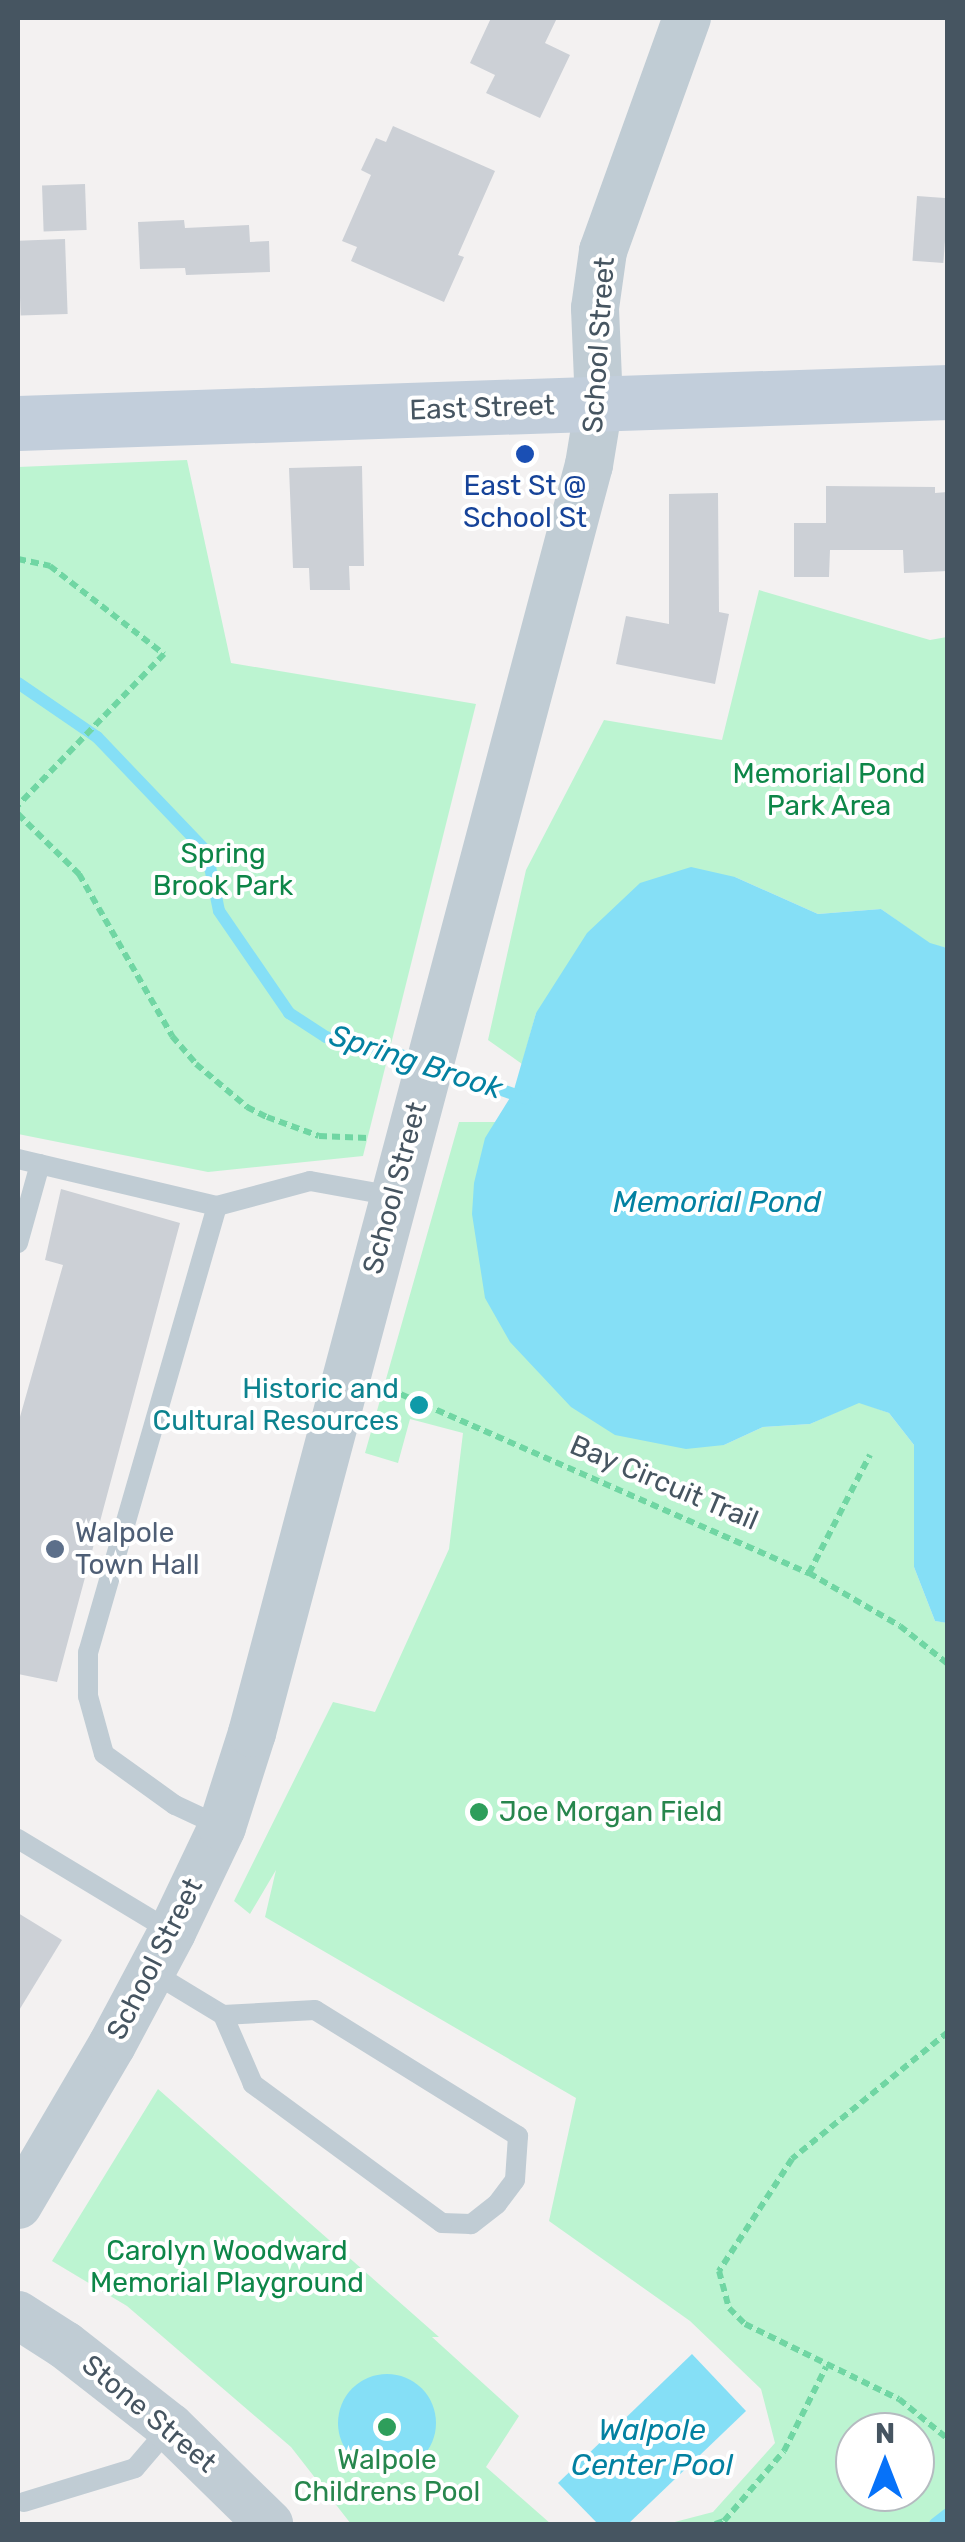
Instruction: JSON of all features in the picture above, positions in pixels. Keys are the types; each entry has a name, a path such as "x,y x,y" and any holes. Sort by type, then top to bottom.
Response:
{"main road":[{"name":"East Street","path":"18,423 948,392"}],"street":[{"name":"School Street","path":"18,2206 162,1952 222,1826 252,1733 393,1196 393,1132 434,1036 589,465 599,404 595,308 603,251 687,18"},
{"name":"Stone Street","path":"18,2315 65,2345 170,2427 269,2524"}],"lane":[{"path":"18,1158 217,1206 310,1181 393,1196"},
{"path":"18,1243 40,1164"},
{"path":"217,1206 88,1652 88,1696 104,1754 175,1805 222,1826"},
{"path":"18,1839 162,1952 223,2016 253,2084 442,2223 470,2224 497,2204 516,2180 518,2136 316,2010 223,2016"},
{"path":"24,2502 135,2468 170,2427"}],"path":[{"path":"18,558 50,566 70,578 164,654 18,805"},
{"path":"18,814 79,874 172,1036 196,1064 247,1107 294,1128 336,1140 393,1132"},
{"name":"Bay Circuit Trail","path":"346,1370 809,1572 900,1626 948,1664"},
{"path":"809,1572 870,1455"},
{"path":"948,2032 792,2160 719,2271 729,2308 745,2324 826,2367 899,2399 948,2439"},
{"path":"715,2524 725,2522 784,2451 826,2367"}],"green space":[{"name":"Spring Brook Park","path":"187,460 231,663 476,704 363,1156 208,1172 18,1134 18,467"},
{"name":"Memorial Pond Park Area","path":"759,590 930,640 947,637 947,948 930,944 881,909 818,914 735,877 536,1013 522,1064 488,1040 526,870 604,720 722,740"},
{"path":"459,1122 496,1122 724,1445 763,1427 810,1424 859,1402 889,1413 914,1445 914,1567 935,1621 948,1623 947,2524 667,2524 713,2512 775,2443 761,2389 690,2321 549,2221 576,2098 265,1917 276,1870 250,1914 234,1901 333,1702 375,1712 449,1549 463,1433 410,1419 398,1463 365,1453"},
{"name":"Carolyn Woodward Memorial Playground","path":"158,2089 439,2337 432,2337 519,2416 486,2467 551,2524 351,2524 291,2447 127,2306 52,2261"}],"water":[{"name":"Memorial Pond","path":"691,867 735,877 818,914 881,909 930,943 947,948 947,1623 935,1621 914,1567 914,1445 889,1413 859,1403 810,1424 763,1427 724,1445 686,1449 615,1435 571,1407 510,1342 485,1298 472,1214 474,1183 485,1138 513,1093 536,1013 587,933 640,883"},
{"name":"Walpole Center Pool","path":"692,2354 746,2411 628,2524 598,2524 558,2483"},
{"name":"Walpole Childrens Pool","path":"387,2374 406,2378 422,2388 432,2404 436,2423 432,2442 422,2458 406,2468 387,2472 368,2468 352,2458 342,2442 338,2423 342,2404 352,2388 368,2378"}],"building":[{"path":"491,18 557,18 545,43 570,55 540,118 486,93 495,75 470,63"},
{"path":"393,126 495,171 458,255 464,257 444,302 351,261 357,247 342,241 371,175 361,170 376,138 386,142"},
{"path":"85,184 87,230 44,231 42,186"},
{"path":"917,196 948,198 943,263 912,261"},
{"path":"184,220 185,228 249,225 250,242 269,241 270,272 186,275 185,268 140,269 138,222"},
{"path":"65,239 68,314 21,316 18,241"},
{"path":"362,466 364,566 349,566 350,590 310,590 309,568 293,568 289,468"},
{"path":"826,486 935,487 935,493 948,492 948,571 904,573 903,550 830,550 829,577 794,577 794,523 826,523"},
{"path":"718,493 719,612 729,614 715,684 616,664 626,616 669,624 669,494"},
{"name":"Walpole Town Hall","path":"61,1189 180,1223 57,1682 18,1674 18,1424 63,1265 45,1260"},
{"path":"18,1913 62,1940 18,2012"}],"waterway":[{"name":"Spring Brook","path":"18,683 97,737 207,852 219,911 289,1013 326,1037 389,1051 525,1098"},
{"path":"935,2524 948,2514"}],"place":[{"name":"East St @ School St","path":"525,454"},
{"name":"Historic and Cultural Resources","path":"419,1405"},
{"name":"Walpole Town Hall","path":"55,1549"},
{"name":"Joe Morgan Field","path":"479,1812"},
{"name":"Walpole Childrens Pool","path":"387,2427"}]}
